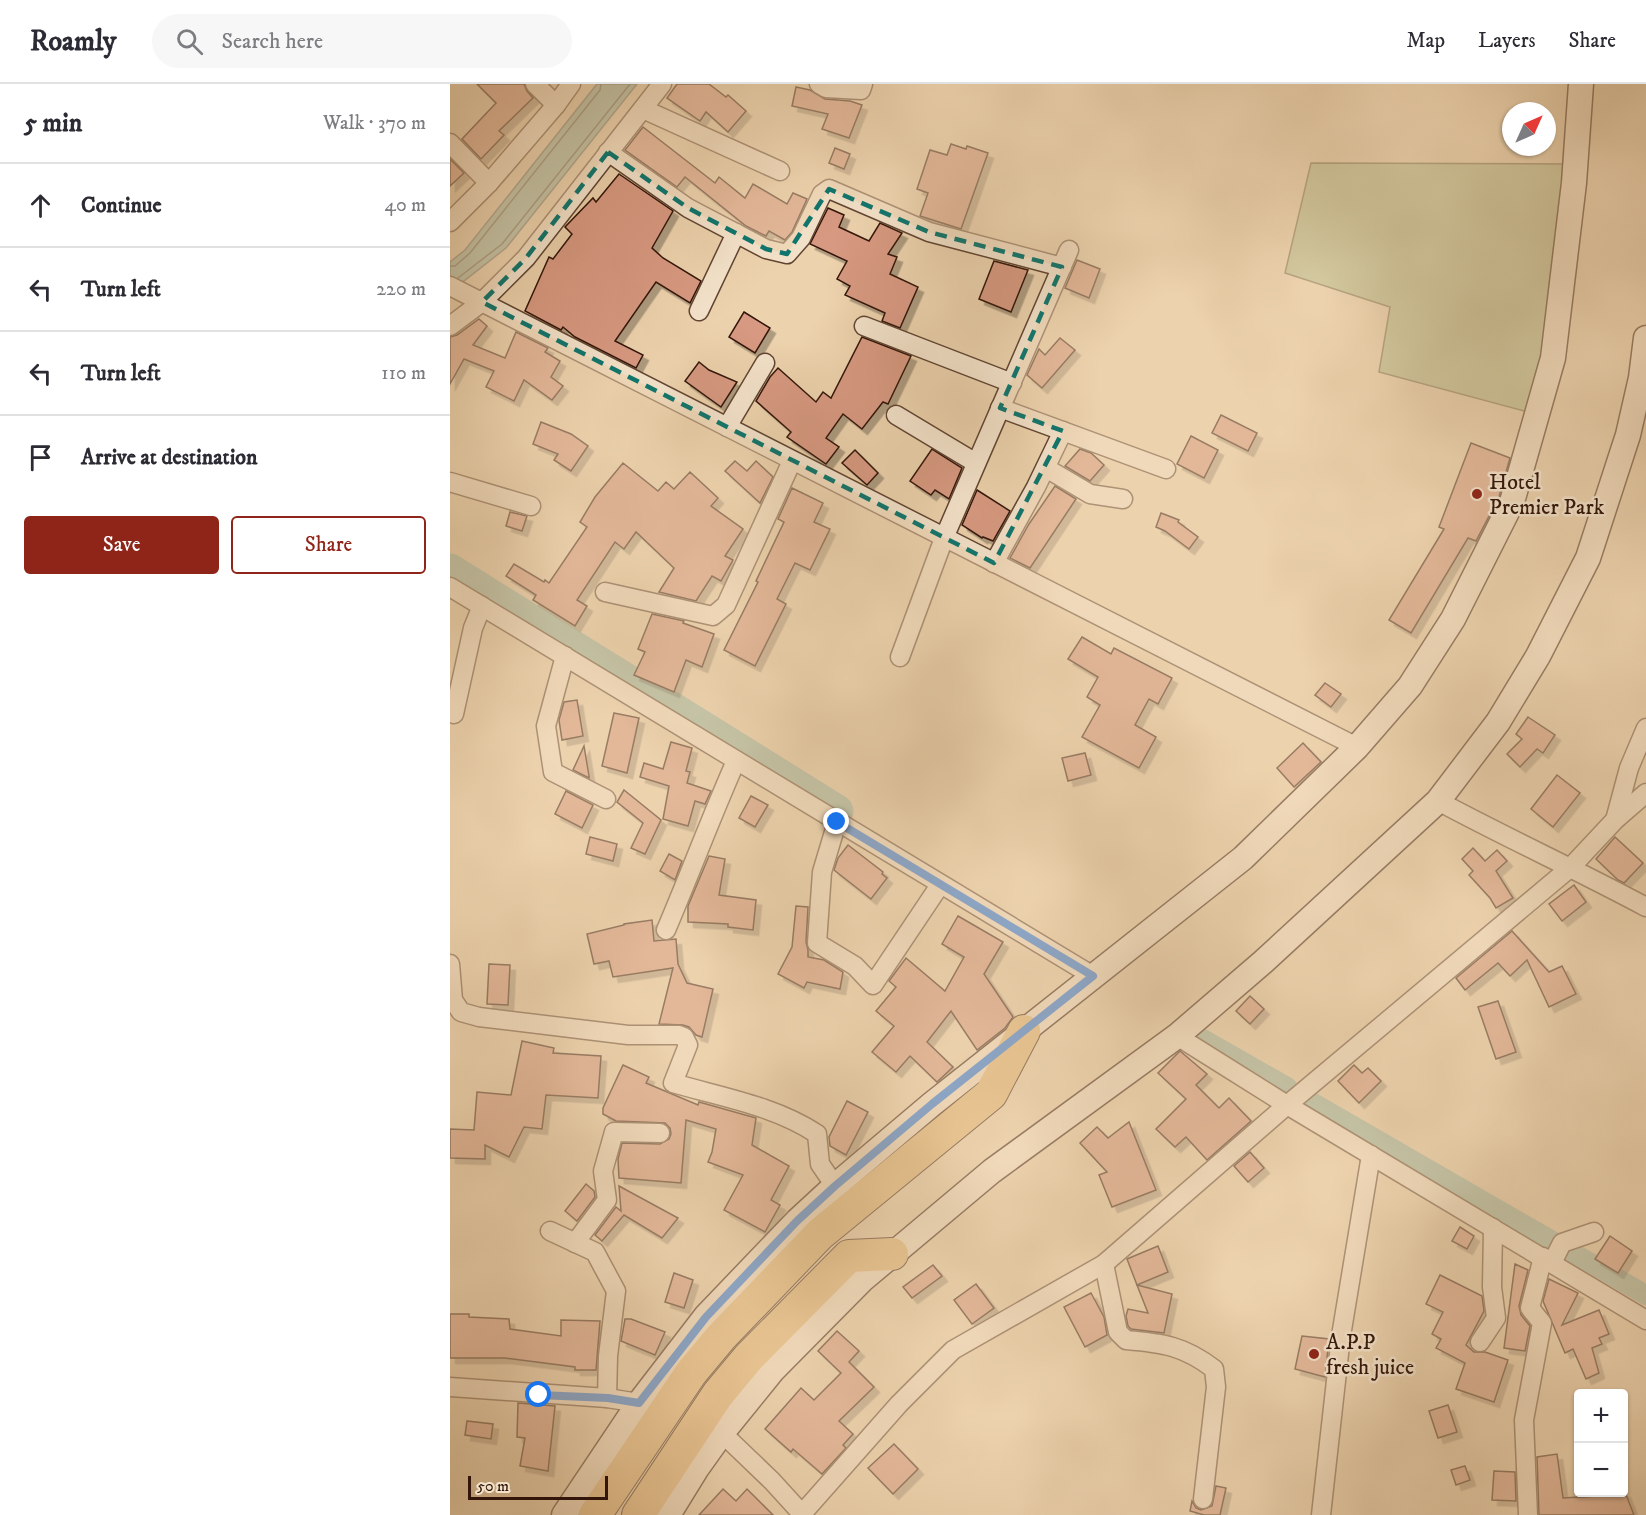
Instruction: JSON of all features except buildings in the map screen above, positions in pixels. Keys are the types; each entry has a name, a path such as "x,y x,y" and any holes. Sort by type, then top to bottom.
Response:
{"highway":[{"path":"595,1515 691,1373 721,1337 820,1234 991,1094 1024,1031"},
{"path":"638,1515 718,1394 749,1357 849,1256 891,1254"}],"street":[{"path":"536,84 556,105"},
{"path":"450,222 489,183 556,105 571,84"},
{"path":"450,326 475,299 526,258 662,84"},
{"path":"819,84 826,88 861,90 863,84"},
{"path":"564,1515 639,1403 706,1317 797,1221 932,1104 1243,858 1357,747 1410,686 1453,619 1512,502 1553,358 1574,183 1581,84"},
{"path":"643,109 780,171"},
{"path":"450,143 489,183"},
{"path":"608,152 688,208 766,249 787,254 801,238 822,194 829,189 929,232 1062,267"},
{"path":"699,311 736,233"},
{"path":"900,657 944,538 1069,250"},
{"path":"450,286 1357,747"},
{"path":"864,326 1012,382"},
{"path":"668,1515 722,1433 773,1370 862,1280 992,1171 1177,1036 1263,963 1438,801 1504,712 1538,656 1588,558 1628,435 1641,378 1646,338"},
{"path":"727,427 765,363"},
{"path":"1000,408 1166,470"},
{"path":"896,415 976,463"},
{"path":"994,563 1046,468 1063,431"},
{"path":"605,592 713,616 726,606 792,460"},
{"path":"1046,468 1090,494 1123,499"},
{"path":"450,482 531,506"},
{"path":"450,586 1093,976"},
{"path":"454,714 473,628 482,606"},
{"path":"565,656 546,726 553,772 606,798"},
{"path":"1615,820 1629,768 1646,728"},
{"path":"666,930 736,761"},
{"path":"722,1433 772,1481 802,1515 899,1404 953,1350 1104,1264 1287,1105 1571,867 1615,820 1646,793"},
{"path":"1438,801 1646,907"},
{"path":"837,822 822,872 817,943 855,966 873,985 940,885"},
{"path":"450,964 453,1000 461,1012 479,1017 628,1035 679,1035 684,1037 688,1045 673,1083 765,1109 799,1122 817,1134 820,1164 835,1186"},
{"path":"1177,1036 1287,1105 1493,1228 1554,1254 1646,1320"},
{"path":"575,1243 607,1200 603,1171 614,1131 660,1133"},
{"path":"1321,1515 1341,1336 1371,1155"},
{"path":"1480,1342 1496,1318 1492,1287 1493,1228"},
{"path":"550,1231 595,1252 616,1291 608,1356 608,1398"},
{"path":"1528,1515 1524,1420 1542,1323 1530,1308 1554,1254 1594,1232"},
{"path":"1104,1264 1118,1332 1126,1340 1164,1343 1198,1358 1214,1369 1216,1387 1203,1500"},
{"path":"450,1387 608,1398 639,1403"}],"highlighted area":[{"path":"608,152 688,208 766,249 787,254 829,189 929,232 1062,267 1000,408 1063,431 994,563 482,302 526,258"}],"shaded area":[{"path":"1311,163 1568,164 1539,415 1379,372 1390,307 1285,273"}],"water":[{"path":"597,84 637,84 506,248 450,292 450,262 465,250"}],"waterway":[{"path":"450,570 837,811"},
{"path":"1194,1034 1287,1087"},
{"path":"1308,1100 1646,1295"}],"place":[{"name":"Hotel Premier Park","path":"1477,494"},
{"name":"A.P.P fresh juice","path":"1314,1354"}],"route":[{"path":"539,1395 608,1398 639,1403 706,1317 797,1221 932,1104 1093,976 837,822"}]}
